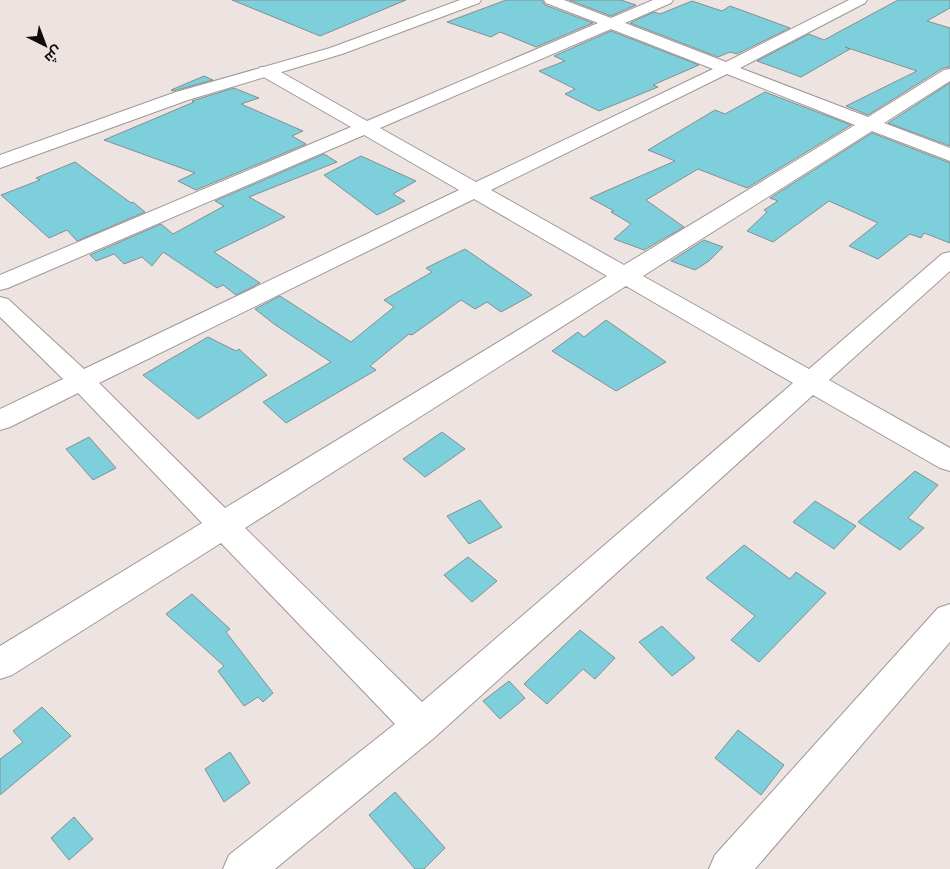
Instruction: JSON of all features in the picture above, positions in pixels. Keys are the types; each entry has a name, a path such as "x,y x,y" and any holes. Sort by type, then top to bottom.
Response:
{"street":[{"path":"0,162 182,96 336,51 474,0"},
{"path":"551,0 950,155"},
{"path":"0,283 666,0"},
{"path":"0,420 727,68 860,0"},
{"path":"266,71 950,461"},
{"path":"0,664 950,74"},
{"path":"243,869 421,726 950,259"},
{"path":"0,304 80,380 421,726"},
{"path":"729,869 950,618"}],"building":[{"path":"232,0 406,0 320,36"},
{"path":"506,0 542,0 545,5 593,23 536,47 500,32 491,37 447,22"},
{"path":"569,0 621,0 636,5 611,16"},
{"path":"898,0 950,0 950,8 927,21 950,28 950,67 943,68 868,115 846,106 917,71 845,47 850,49 801,77 757,61 809,34 824,40"},
{"path":"692,1 722,11 730,6 790,28 737,54 730,52 718,57 630,23 654,12 660,14"},
{"path":"611,31 699,65 653,85 658,87 599,111 565,94 575,89 539,71 565,61 554,56"},
{"path":"204,76 213,80 171,90"},
{"path":"950,83 950,146 888,123"},
{"path":"234,88 259,98 241,104 303,131 292,136 306,144 196,190 178,181 195,173 104,140 194,102 192,101"},
{"path":"765,92 851,125 747,188 698,169 646,200 684,227 644,250 614,239 631,224 611,212 614,211 590,198 675,161 648,150 715,110 725,114"},
{"path":"872,133 950,163 950,243 924,233 921,238 910,234 878,259 849,246 878,223 829,201 773,242 747,231 767,212 764,210 778,201 770,198"},
{"path":"324,154 337,162 249,197 285,217 214,252 260,283 236,295 223,285 217,288 163,252 152,266 142,257 124,264 114,254 96,261 90,255 161,224 173,234 224,206 215,201"},
{"path":"361,156 416,181 393,194 405,201 377,215 324,175"},
{"path":"75,162 145,212 77,241 67,230 49,238 1,195 40,180 36,178"},
{"path":"704,240 723,247 709,261 695,270 671,261"},
{"path":"465,249 532,295 501,312 487,302 475,309 461,300 412,335 409,334 370,366 376,370 286,423 263,402 331,362 255,309 280,296 351,342 394,307 384,300 432,272 426,268"},
{"path":"606,320 666,362 616,391 552,351 578,332 584,337"},
{"path":"208,337 236,351 239,349 267,375 198,419 143,375"},
{"path":"442,432 465,449 425,477 403,459"},
{"path":"89,437 116,468 93,480 66,449"},
{"path":"915,471 938,485 908,518 924,528 900,550 858,522"},
{"path":"480,500 502,527 469,544 447,516"},
{"path":"815,501 856,526 834,549 793,522"},
{"path":"744,545 790,579 796,572 826,593 759,662 731,640 755,616 706,578"},
{"path":"468,557 497,581 472,602 444,575"},
{"path":"192,594 230,629 226,632 273,693 263,702 258,697 244,706 218,671 224,666 166,614"},
{"path":"662,626 695,658 672,676 639,642"},
{"path":"580,630 615,658 595,679 583,669 547,704 524,684"},
{"path":"509,681 525,698 500,719 483,701"},
{"path":"42,707 71,736 0,795 0,759 23,742 13,731"},
{"path":"738,730 784,765 761,795 715,758"},
{"path":"230,752 250,783 224,802 205,769"},
{"path":"395,792 445,848 424,869 415,869 369,815"},
{"path":"74,817 93,839 69,860 51,838"}]}
